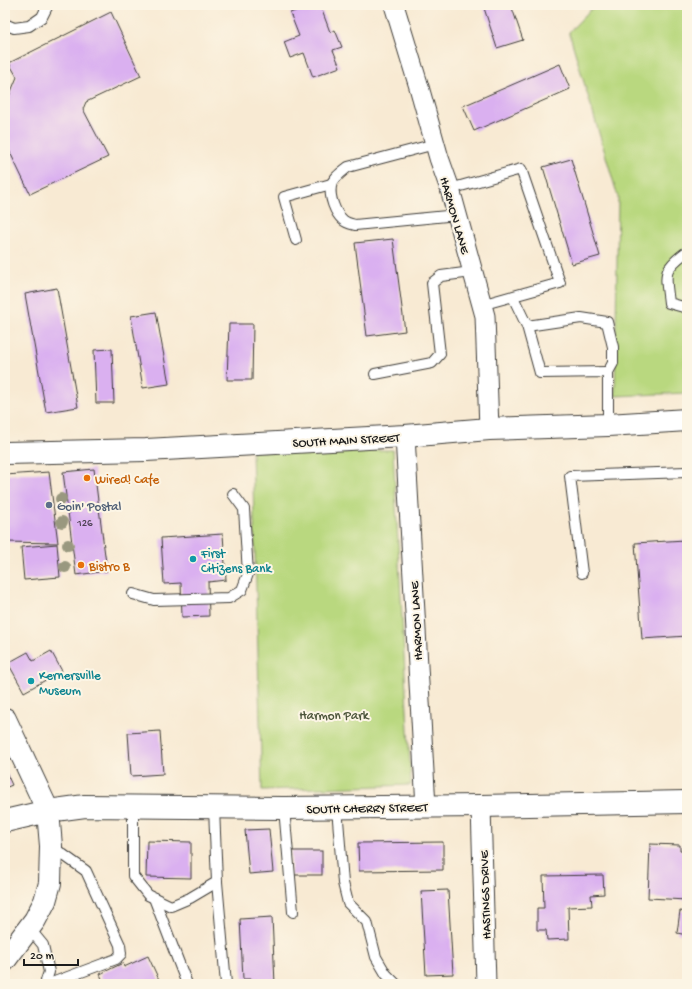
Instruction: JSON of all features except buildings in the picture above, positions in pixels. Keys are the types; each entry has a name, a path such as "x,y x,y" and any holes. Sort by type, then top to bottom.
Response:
{"main road":[{"name":"SOUTH MAIN STREET","path":"5,453 146,450 405,436 489,429 608,425 687,420"},
{"path":"5,719 48,811 51,846 50,883 45,901 29,928 5,960"},
{"name":"SOUTH CHERRY STREET","path":"5,821 48,811 85,806 284,808 687,802"}],"street":[{"name":"HARMON LANE","path":"394,5 435,144 450,189 485,316 489,429"},
{"name":"HARMON LANE","path":"405,436 426,806"},
{"name":"HASTINGS DRIVE","path":"481,806 486,984"}],"lane":[{"path":"5,24 14,28 29,26 42,17 48,5"},
{"path":"435,144 348,167 338,174 331,184 331,196 336,212 344,221 355,225 457,215"},
{"path":"450,189 521,169 560,283 481,305"},
{"path":"296,240 284,197 331,184"},
{"path":"687,253 673,262 666,275 669,303 687,308"},
{"path":"375,374 432,363 440,354 432,283 441,276 472,272"},
{"path":"513,297 527,326 540,373 608,372"},
{"path":"527,326 581,318 607,322 613,347 613,363 608,372 608,425"},
{"path":"582,573 570,476 687,472"},
{"path":"133,594 154,600 229,598 242,590 248,574 244,509 233,494"},
{"path":"133,807 133,876 148,895 171,906 190,898 217,882"},
{"path":"337,807 343,883 348,902 366,922 376,957 386,974 396,984"},
{"path":"214,808 217,882 226,984"},
{"path":"284,808 293,912"},
{"path":"49,984 116,959 120,954 120,945 86,871 51,846"},
{"path":"154,898 187,984"},
{"path":"29,928 43,945 49,972 45,984"}],"green space":[{"path":"595,5 687,5 687,393 615,396 618,197 569,32"},
{"name":"Harmon Park","path":"393,450 411,785 262,790 252,451"}],"place":[{"name":"Wired! Cafe","path":"87,478"},
{"name":"Goin' Postal","path":"49,505"},
{"name":"First Citizens Bank","path":"193,559"},
{"name":"Bistro B","path":"81,565"},
{"name":"Kernersville Museum","path":"31,681"}]}
